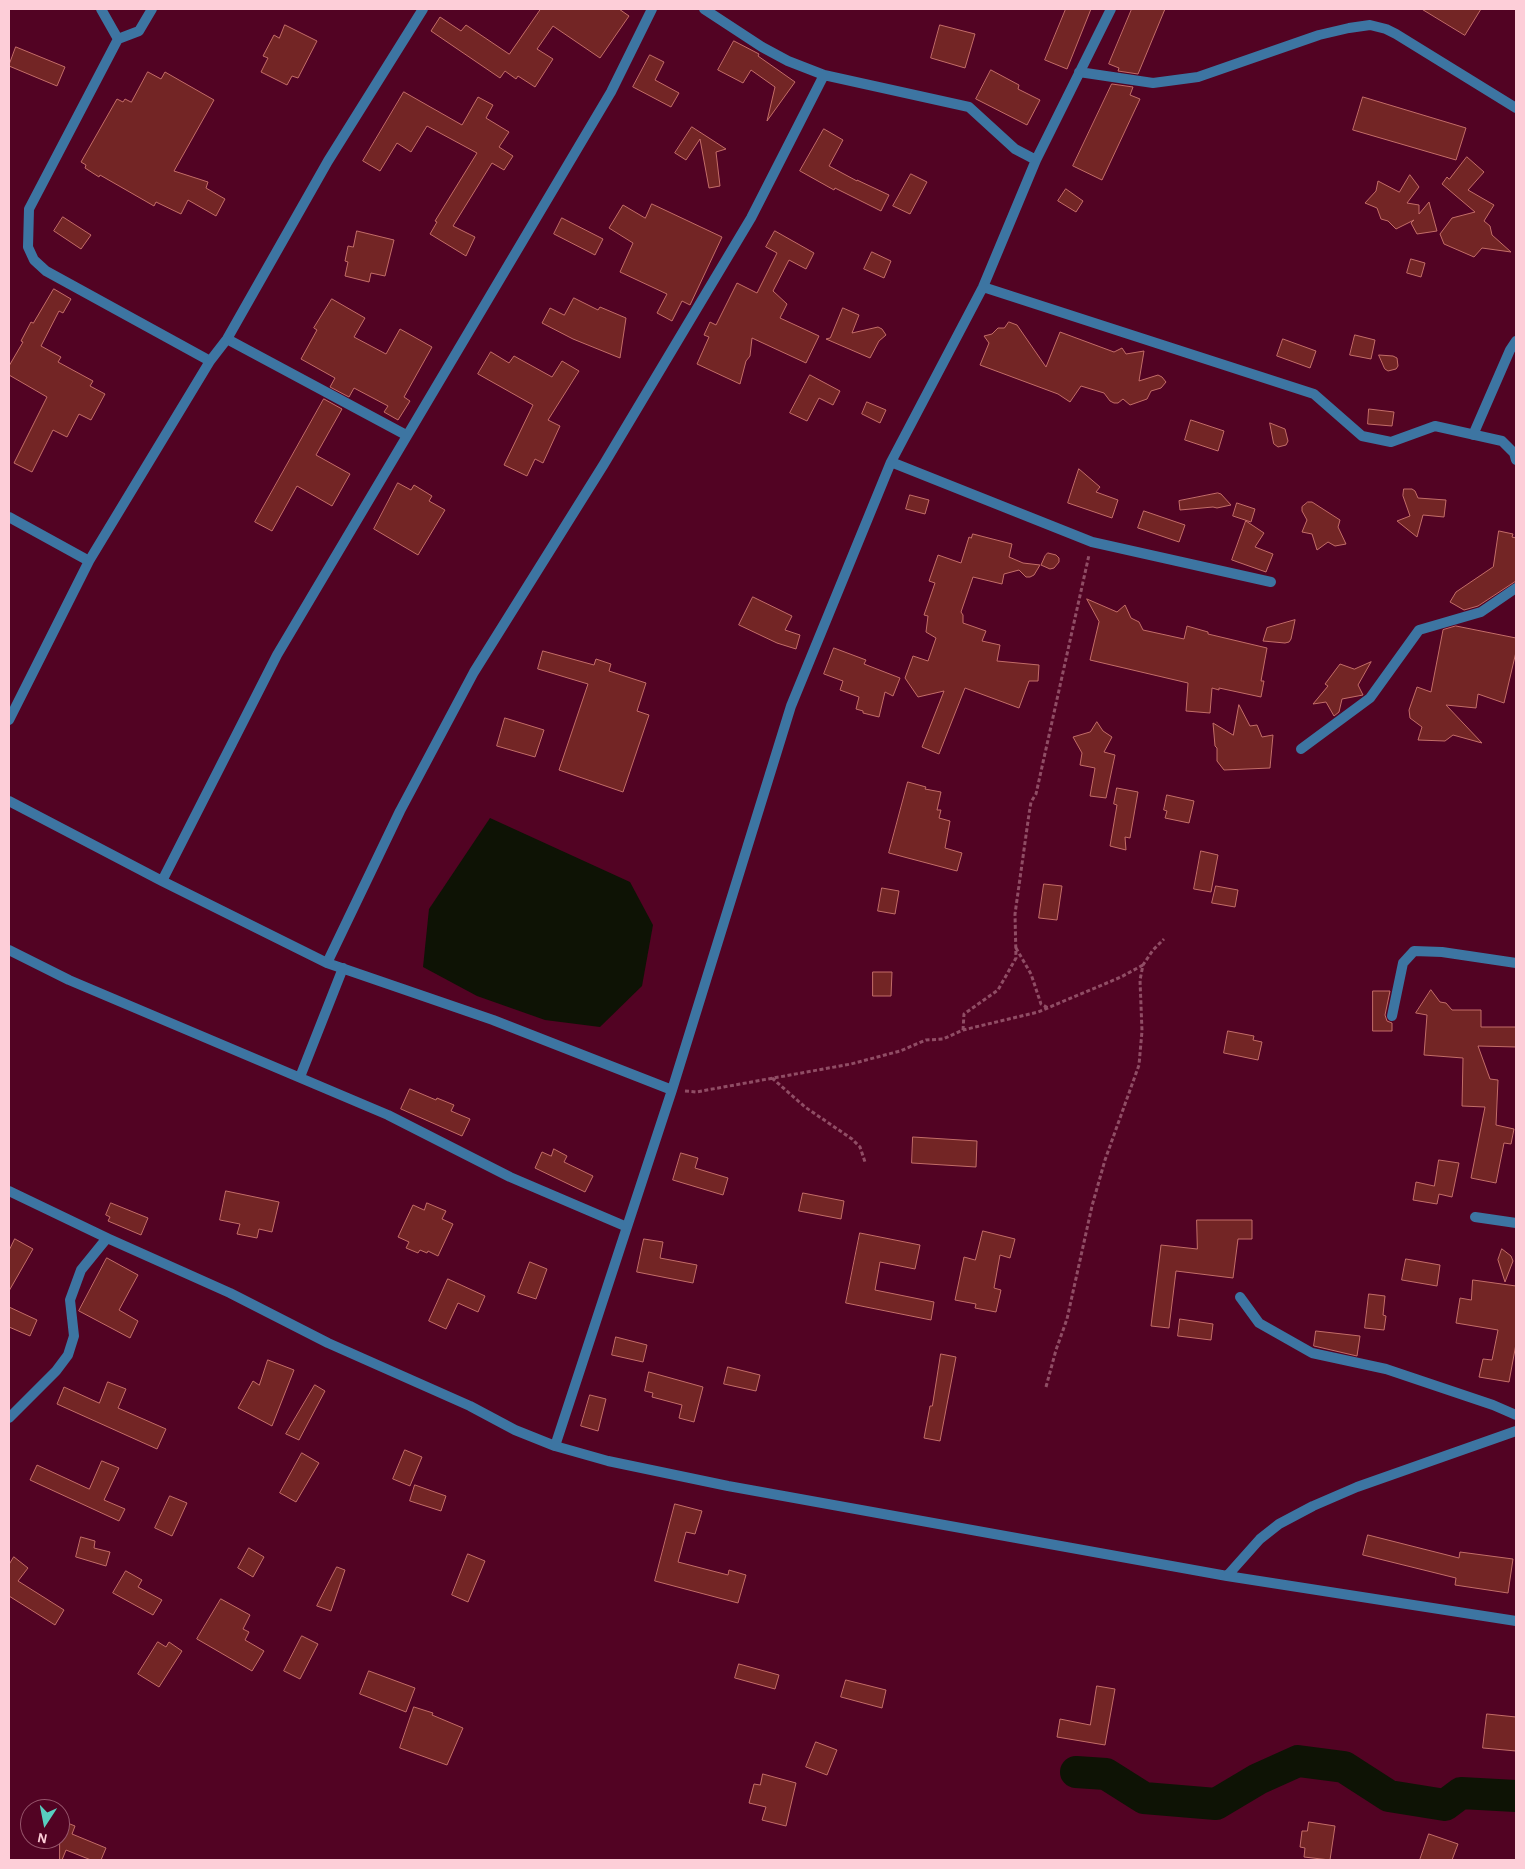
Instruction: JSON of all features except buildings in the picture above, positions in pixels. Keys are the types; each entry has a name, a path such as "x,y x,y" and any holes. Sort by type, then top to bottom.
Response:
{"street":[{"path":"101,9 118,39"},
{"path":"152,9 139,31 118,39 29,209 28,247 34,260 46,271 210,361"},
{"path":"9,720 89,561 210,361 227,339 328,161 423,9"},
{"path":"162,881 277,655 611,92 652,9"},
{"path":"704,9 762,47 788,61 824,75 970,107 1015,149 1036,160"},
{"path":"556,1446 672,1090 791,706 891,462 983,287 1036,160 1111,9"},
{"path":"1079,72 1153,83 1198,77 1319,35 1370,25 1396,34 1516,108"},
{"path":"327,963 400,811 474,672 609,456 751,218 824,75"},
{"path":"983,287 1314,394 1362,436 1391,442 1435,426 1502,441 1514,454 1516,460"},
{"path":"227,339 406,435"},
{"path":"1473,435 1510,350 1516,341"},
{"path":"891,462 1092,542 1271,582"},
{"path":"9,518 89,561"},
{"path":"1301,749 1370,698 1419,630 1482,612 1516,588"},
{"path":"9,801 162,881 327,963 493,1020 672,1090"},
{"path":"9,950 69,980 388,1115 510,1177 627,1227"},
{"path":"1392,1016 1403,963 1414,950 1442,952 1516,963"},
{"path":"300,1077 342,968"},
{"path":"9,1191 107,1238 230,1293 328,1343 470,1406 515,1430 556,1446 608,1461 728,1486 1227,1576 1516,1621"},
{"path":"1475,1216 1516,1223"},
{"path":"9,1418 56,1371 68,1355 74,1336 70,1300 81,1270 107,1238"},
{"path":"1240,1297 1259,1323 1312,1353 1386,1369 1474,1398 1516,1415"},
{"path":"1227,1576 1260,1539 1279,1524 1313,1506 1357,1487 1516,1431"}],"path":[{"path":"963,1030 964,1014 998,990 1016,958 1015,914 1031,802 1036,794 1092,542"},
{"path":"1046,1387 1067,1319 1092,1206 1105,1160 1139,1065 1142,1031 1140,980 1143,965 1153,950 1164,939"},
{"path":"1016,948 1031,974 1041,1004 1048,1008"},
{"path":"672,1090 696,1092 851,1064 900,1051 926,1040 943,1039 963,1030 1038,1012 1121,977 1143,965"},
{"path":"772,1078 805,1107 852,1139 860,1147 865,1162"}],"shaded area":[{"path":"490,818 630,882 653,925 642,986 600,1027 545,1020 477,996 423,967 429,909"}],"waterway":[{"path":"1076,1772 1106,1774 1144,1798 1216,1804 1258,1779 1298,1761 1344,1767 1389,1796 1445,1805 1461,1793 1516,1796"}]}
